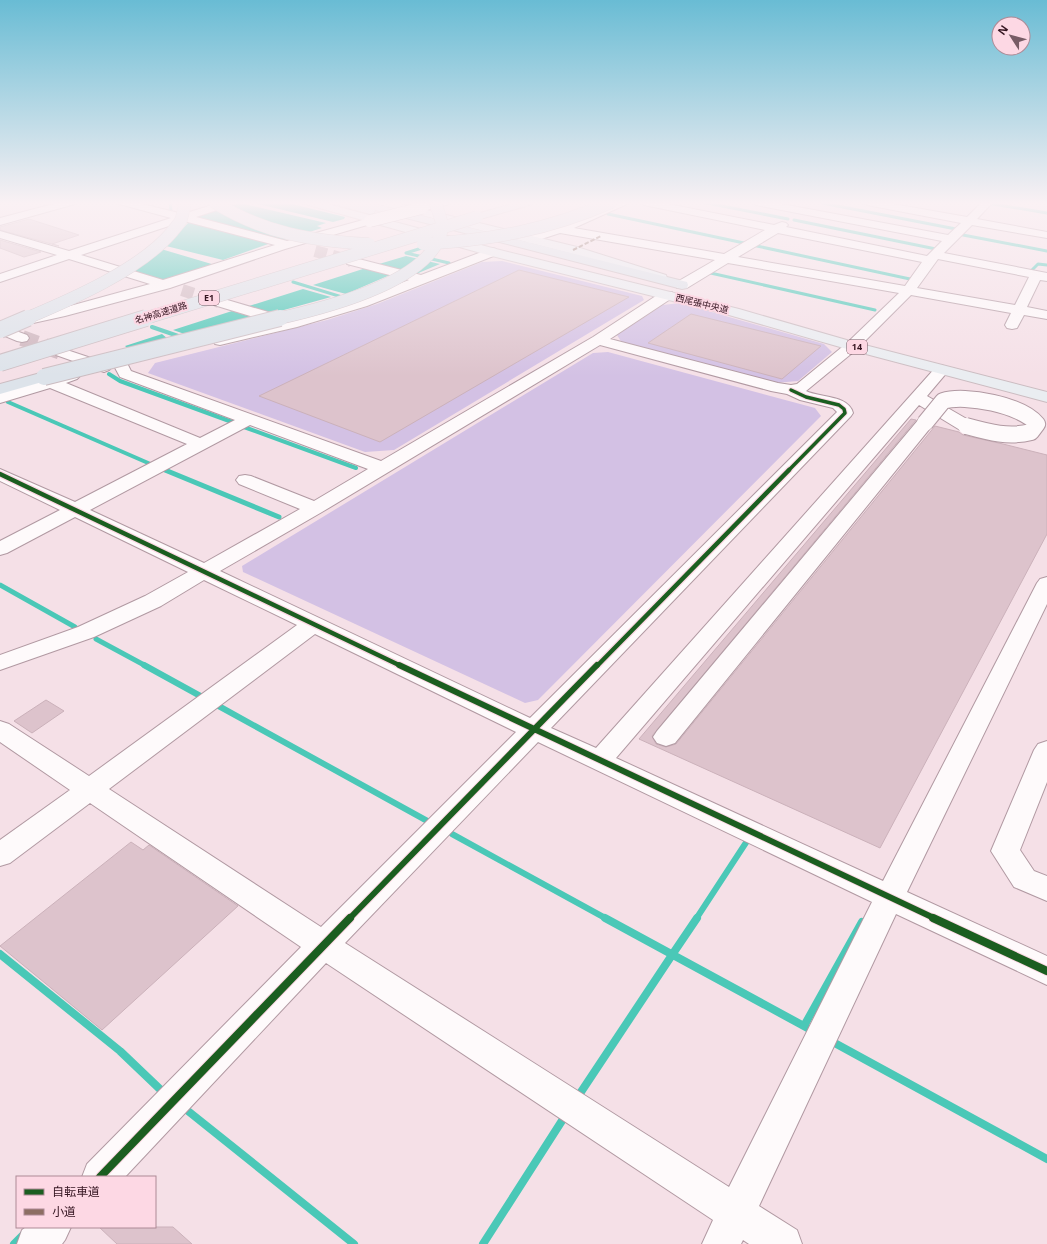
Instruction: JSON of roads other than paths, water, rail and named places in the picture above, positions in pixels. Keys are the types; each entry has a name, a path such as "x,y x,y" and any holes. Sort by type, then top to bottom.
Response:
{"highway":[{"path":"0,330 79,295 139,260"},
{"name":"名神高速道路","path":"0,353 306,260"},
{"name":"名神高速道路","path":"0,363 332,260"},
{"path":"0,389 108,360 309,311 375,289 412,269 422,260"},
{"path":"555,260 642,289"},
{"path":"584,260 682,285"}],"main road":[{"name":"西尾張中央道","path":"525,260 1047,389"},
{"name":"西尾張中央道","path":"607,260 941,370 1047,397"}],"street":[{"path":"0,278 53,260"},
{"path":"84,260 182,290"},
{"path":"0,325 58,300 119,271 133,260"},
{"path":"0,325 76,310 164,285 240,260"},
{"path":"0,398 104,367 292,324 362,303 472,260"},
{"path":"682,285 724,260"},
{"path":"732,260 1047,315"},
{"path":"791,390 803,387 855,342 909,290 931,260"},
{"path":"944,260 1041,276 1018,310 1012,325"},
{"path":"351,261 422,280"},
{"path":"0,662 86,632 120,618 205,572 598,340 667,295"},
{"path":"219,302 292,324"},
{"path":"0,330 22,338"},
{"path":"101,1176 323,945 845,413 844,409 839,405 806,397 791,390 777,388 598,340"},
{"path":"61,352 104,367"},
{"path":"121,364 125,374 382,468"},
{"path":"599,761 941,370"},
{"path":"50,382 201,444"},
{"path":"666,737 925,423 943,401 954,398 972,399 1020,411 1033,418 1037,424 1031,432 1023,435 996,434 966,426 917,397"},
{"path":"0,549 249,419"},
{"path":"0,474 599,761 1047,970"},
{"path":"245,480 315,508"},
{"path":"721,1244 890,896 1047,583"},
{"path":"0,855 314,624"},
{"path":"0,730 323,945 783,1244"},
{"path":"1047,750 1005,851 1024,879 1047,889"},
{"path":"36,1244 51,1228"}],"waterway":[{"path":"436,260 449,263"},
{"path":"822,260 910,279"},
{"path":"1030,272 1038,264 1047,265"},
{"path":"706,272 875,310"},
{"path":"293,282 342,297"},
{"path":"152,327 184,338"},
{"path":"109,374 120,381 232,422"},
{"path":"8,402 155,466"},
{"path":"244,427 356,468"},
{"path":"161,468 168,471"},
{"path":"165,470 279,517"},
{"path":"0,585 75,627"},
{"path":"96,639 146,666"},
{"path":"144,665 204,698"},
{"path":"215,704 431,823"},
{"path":"452,834 607,919"},
{"path":"696,919 749,838"},
{"path":"605,918 813,1031"},
{"path":"674,952 697,918"},
{"path":"804,1026 862,922"},
{"path":"0,954 120,1051 164,1093"},
{"path":"577,1098 672,955"},
{"path":"831,1041 1047,1159"},
{"path":"183,1107 354,1244"},
{"path":"483,1244 565,1116"},
{"path":"14,1244 30,1228"}],"tunnel":[{"path":"182,290 219,302"},
{"path":"22,338 61,352"}]}
